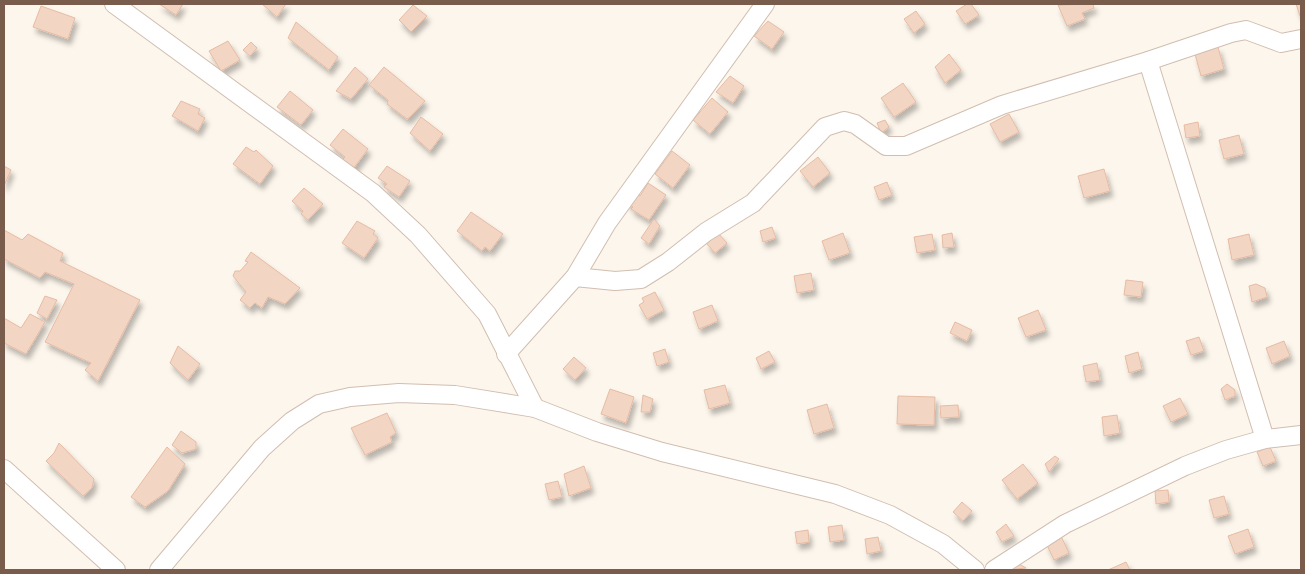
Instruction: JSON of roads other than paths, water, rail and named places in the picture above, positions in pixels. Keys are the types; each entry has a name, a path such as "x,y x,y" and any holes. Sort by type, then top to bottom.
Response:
{"street":[{"path":"114,4 373,193 418,235 487,314 535,408"},
{"path":"506,354 575,276 608,223 765,4"},
{"path":"575,276 615,281 641,279 668,262 706,232 753,203 825,127 834,122 844,121 855,124 886,146 906,146 1002,105 1148,61 1231,33 1246,30 1281,43 1301,39"},
{"path":"1148,61 1265,440"},
{"path":"159,570 262,448 292,421 319,404 350,397 408,394 455,395 535,408 597,432 662,452 835,494 898,519 943,544 975,570"},
{"path":"994,570 1065,524 1120,496 1226,450 1265,440 1301,435"},
{"path":"4,470 116,570"}]}
